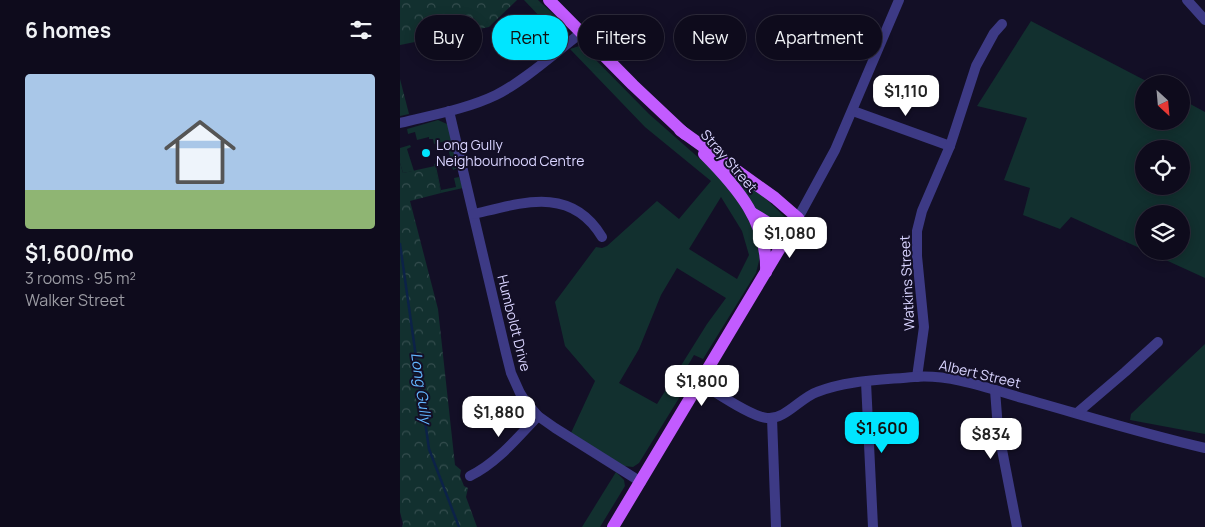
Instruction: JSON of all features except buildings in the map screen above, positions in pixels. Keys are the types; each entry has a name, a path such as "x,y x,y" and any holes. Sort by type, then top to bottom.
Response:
{"main road":[{"name":"Stray Street","path":"548,0 578,30"},
{"name":"Stray Street","path":"609,60 720,170 736,189 751,212 764,242 766,272"},
{"name":"Stray Street","path":"680,130 775,198 798,218"},
{"path":"751,212 789,233"},
{"path":"613,527 798,218"}],"street":[{"path":"798,218 835,150 899,0"},
{"path":"1187,0 1205,20"},
{"name":"Watkins Street","path":"917,377 924,327 917,256 917,231 922,211 950,146 976,66 994,33 1002,24"},
{"path":"400,123 449,111 490,98 509,88 578,35"},
{"name":"Humboldt Drive","path":"449,111 511,373 525,401 538,416 555,428 641,482"},
{"path":"853,111 950,146"},
{"path":"474,214 528,202 559,203 584,216 595,226 602,237"},
{"path":"1077,413 1158,342"},
{"name":"Albert Street","path":"772,418 782,414 814,393 842,385 917,377 951,380 995,390 1155,436 1205,448"},
{"path":"866,382 873,527"},
{"path":"700,383 754,414 772,418 776,527"},
{"path":"995,390 998,429 1017,527"},
{"path":"470,476 483,470 494,461 538,416"}],"green space":[{"path":"400,0 517,0 501,15 492,15 492,24 482,28 482,15 415,15 415,42 400,45"},
{"path":"524,0 538,0 554,15 538,15"},
{"path":"1031,21 1135,75 1135,130 1190,130 1190,104 1205,112 1205,278 1166,260 1190,260 1190,205 1135,205 1135,246 1071,217 1060,229 1023,215 1030,188 1004,180 1027,118 977,106"},
{"path":"578,46 578,57 570,49"},
{"path":"581,60 596,60 649,114 717,174 737,199 756,234 760,257 756,273 703,359 694,355 684,372 692,377 639,463 633,467 624,466 571,433 595,381 565,346 555,302 596,247 602,248 607,246 657,201 679,219 711,181 645,127","holes":["721,197 742,231 749,255 737,279 689,249","677,268 726,298 707,324 657,404 619,383 639,349 661,295"]},
{"path":"400,79 409,114 400,116"},
{"path":"438,120 447,124 458,168 453,170 451,163 436,166 441,190 456,187 454,178 459,177 463,188 441,193 434,164 451,160 446,141 434,144 433,139 429,139 429,137 417,140 415,132 408,134 407,129"},
{"path":"410,145 411,147 407,149 414,171 403,173 400,163 400,148"},
{"path":"400,163 403,173 435,166 441,193 410,201 438,309 455,465 461,470 460,476 464,486 468,488 466,497 477,527 402,527 400,512"},
{"path":"733,174 764,197 786,218 786,224 784,225 759,213 732,176"},
{"path":"1205,344 1205,434 1130,420 1131,414"},
{"path":"616,472 624,480 625,486 600,527 582,527"}],"waterway":[{"name":"Long Gully","path":"400,244 429,449 459,527"}],"place":[{"name":"Long Gully Neighbourhood Centre","path":"426,153"}]}
